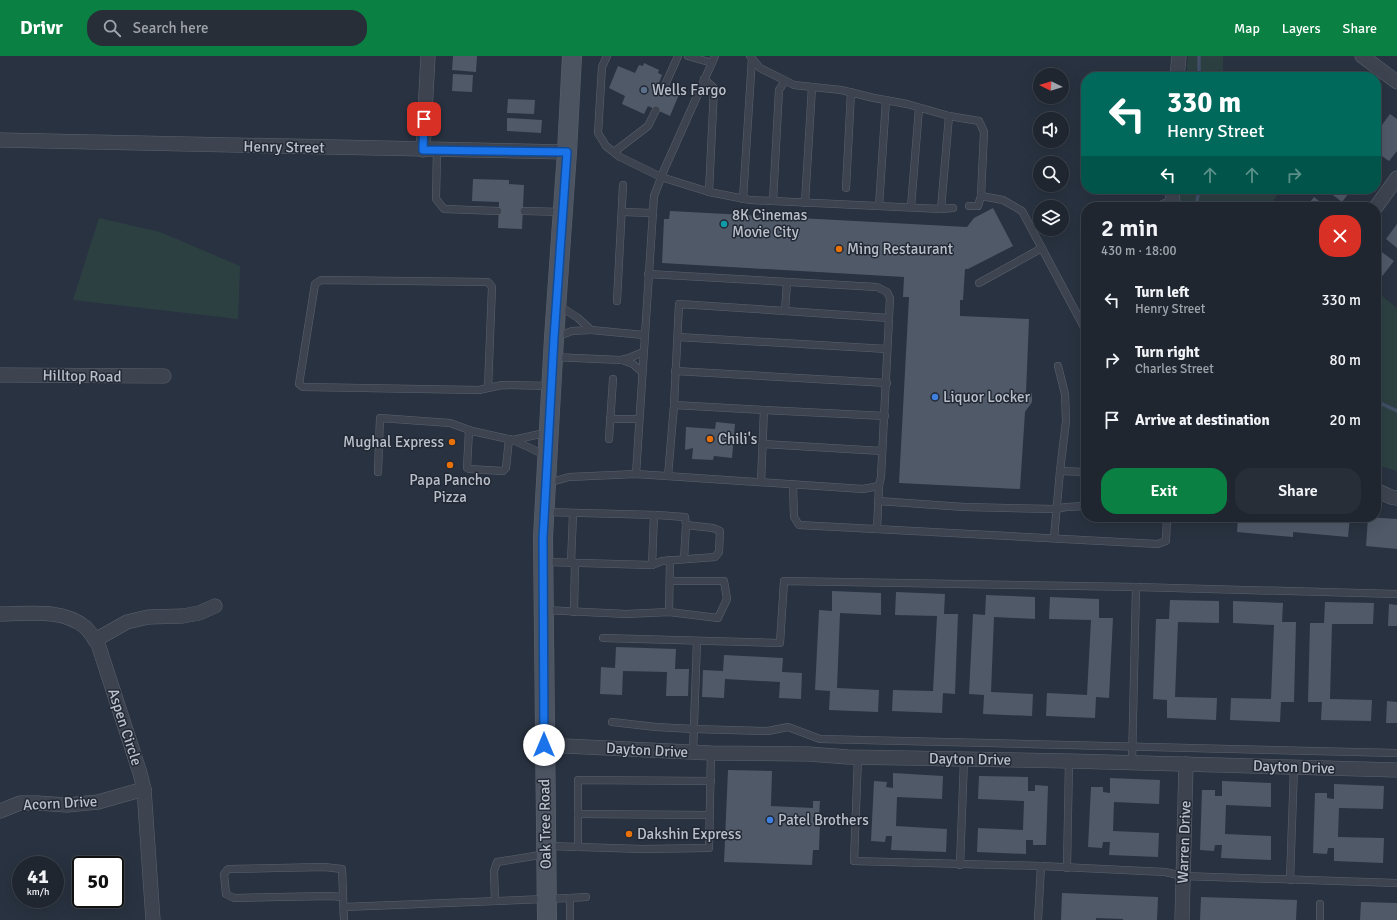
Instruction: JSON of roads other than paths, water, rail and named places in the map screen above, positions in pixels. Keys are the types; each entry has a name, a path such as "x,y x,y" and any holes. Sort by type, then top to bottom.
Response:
{"main road":[{"name":"Oak Tree Road","path":"547,920 544,745 544,512 572,56"}],"street":[{"path":"423,150 428,56"},
{"path":"1177,72 1179,56"},
{"path":"1362,56 1397,82"},
{"name":"Henry Street","path":"0,140 567,152"},
{"path":"1380,202 1397,178"},
{"name":"Hilltop Road","path":"0,375 164,376"},
{"path":"1381,492 1397,498"},
{"path":"95,640 127,622 134,620 148,617 183,616 199,613 215,606"},
{"name":"Aspen Circle","path":"0,614 50,613 68,617 85,627 98,644 144,789 153,920"},
{"name":"Dayton Drive","path":"544,745 711,753 808,754 964,760 1069,760 1397,770"},
{"name":"Warren Drive","path":"1182,920 1186,764"},
{"name":"Acorn Drive","path":"0,811 20,803 67,805 98,802 144,789"}],"lane":[{"path":"607,56 602,67 598,133 606,146 620,157 661,177 709,192 743,199 941,209 953,208"},
{"path":"665,85 678,56"},
{"path":"636,474 654,196 713,59 688,56"},
{"path":"751,57 760,68 794,86 841,90 949,116 979,121 984,132 981,196 978,206 969,206"},
{"path":"743,199 751,57"},
{"path":"704,79 714,88 709,192"},
{"path":"773,201 779,90 784,80"},
{"path":"805,202 812,87"},
{"path":"846,188 851,92"},
{"path":"879,206 886,100"},
{"path":"912,207 919,108"},
{"path":"614,152 648,126 656,110"},
{"path":"941,209 949,116"},
{"path":"437,150 436,199 444,209 498,211"},
{"path":"617,301 623,185"},
{"path":"981,196 1003,200 1022,211 1081,322"},
{"path":"524,211 563,212"},
{"path":"622,212 653,213"},
{"path":"978,283 1042,248"},
{"path":"648,274 877,287 887,292 890,298 887,383 877,529"},
{"path":"488,388 492,287 488,282 321,280 315,284 299,384 303,387 478,390 488,388 502,385 551,386"},
{"path":"785,311 787,282"},
{"path":"556,304 578,318 591,330"},
{"path":"668,476 674,405 679,304 889,318"},
{"path":"554,338 572,331 591,330 644,335"},
{"path":"678,337 887,349"},
{"path":"553,357 621,360 643,352"},
{"path":"621,360 633,364 642,372"},
{"path":"1054,538 1066,421 1066,394 1058,366"},
{"path":"676,371 887,383"},
{"path":"608,439 613,379"},
{"path":"674,405 885,416"},
{"path":"761,482 764,410"},
{"path":"378,472 380,418 450,423 469,430 511,439 548,456"},
{"path":"610,419 639,419"},
{"path":"469,430 467,468 469,469 502,471 506,468 511,439"},
{"path":"511,439 549,432"},
{"path":"763,444 882,451"},
{"path":"1060,471 1081,472"},
{"path":"546,484 569,477 636,474 863,489 879,486"},
{"path":"793,484 794,517 799,525 1158,544 1166,541 1167,522"},
{"path":"878,501 964,507 1056,509 1081,506"},
{"path":"544,512 685,517 684,560"},
{"path":"573,513 574,612"},
{"path":"652,565 654,515"},
{"path":"543,562 652,565 662,561 715,557 719,552 720,531 714,528 686,525"},
{"path":"669,612 670,560"},
{"path":"544,610 626,614 669,612 718,618 727,599 724,581 670,581"},
{"path":"603,638 780,643 784,581 1397,594"},
{"path":"1132,762 1136,588"},
{"path":"694,752 697,641"},
{"path":"612,722 656,727 694,729 768,731 788,727 820,739 1397,753"},
{"path":"495,902 494,871 497,862 546,850 578,847 642,849 709,848 711,753"},
{"path":"858,757 854,861 1041,866 1166,872 1183,876 1397,883"},
{"path":"960,865 964,760"},
{"path":"1067,868 1069,760"},
{"path":"1290,880 1294,767"},
{"path":"578,847 578,780 710,781"},
{"path":"578,814 710,815"},
{"path":"1038,920 1041,866"},
{"path":"343,897 234,898 226,894 224,874 228,869 324,867 342,869 344,920"},
{"path":"344,907 495,902 586,897"},
{"path":"570,898 570,920"},
{"path":"1320,904 1320,920"}],"waterway":[{"path":"1199,56 1199,72"},
{"path":"1197,202 1198,194"},
{"path":"1381,403 1397,411"}],"place":[{"name":"Wells Fargo","path":"644,90"},
{"name":"8K Cinemas Movie City","path":"724,224"},
{"name":"Ming Restaurant","path":"839,249"},
{"name":"Liquor Locker","path":"935,397"},
{"name":"Chili's","path":"710,439"},
{"name":"Mughal Express","path":"452,442"},
{"name":"Papa Pancho Pizza","path":"450,465"},
{"name":"Patel Brothers","path":"770,820"},
{"name":"Dakshin Express","path":"629,834"}]}
